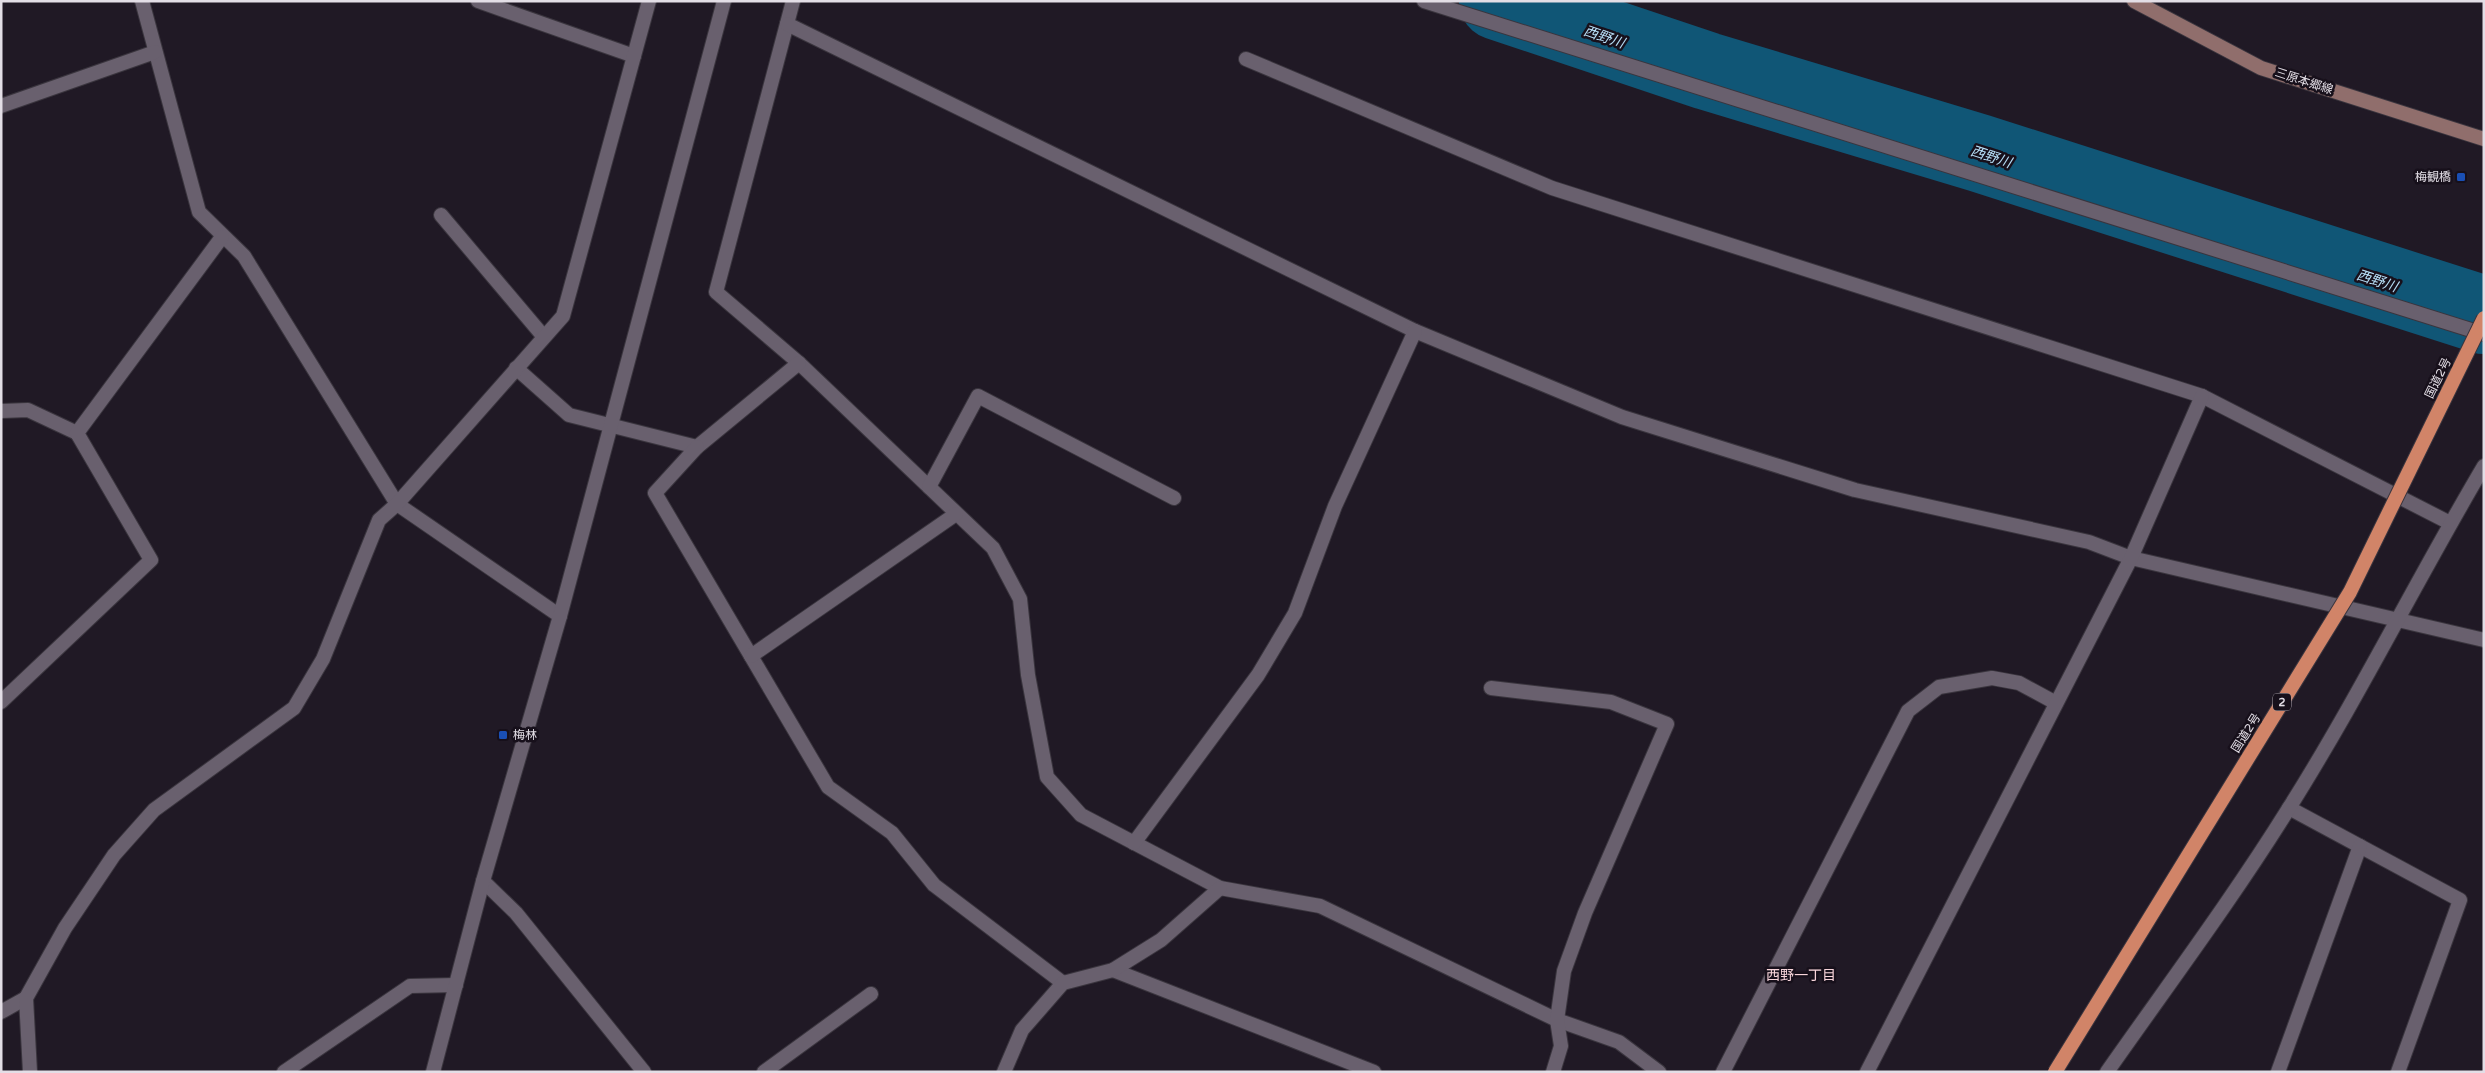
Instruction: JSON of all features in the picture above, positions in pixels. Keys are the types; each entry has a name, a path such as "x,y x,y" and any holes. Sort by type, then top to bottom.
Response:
{"highway":[{"name":"国道2号","path":"2055,1072 2350,592 2484,318"}],"main road":[{"name":"三原本郷線","path":"2134,1 2261,68 2484,139"}],"street":[{"path":"478,1 634,56"},
{"path":"1,1012 26,998 65,928 114,855 154,810 294,708 323,659 379,520 397,504 563,316 649,1"},
{"path":"433,1072 483,881 560,616 724,1"},
{"path":"793,1 716,292 799,363 993,548 1020,599 1028,676 1047,777 1081,815 1220,888 1320,906 1558,1020 1619,1042 1659,1072"},
{"path":"1424,1 2484,334"},
{"path":"144,2 155,52 199,212 222,237 244,256 397,504 560,616"},
{"path":"788,24 1415,331 1622,417 1855,490 2089,542 2131,558 2484,640"},
{"path":"1,106 155,52"},
{"path":"1246,59 1552,188 2202,396 2450,523"},
{"path":"442,215 544,337"},
{"path":"76,432 222,237"},
{"path":"1134,843 1258,675 1295,614 1335,506 1415,331"},
{"path":"799,363 697,448 655,493 828,787 892,833 934,885 1063,982"},
{"path":"516,368 569,416 610,424 697,448"},
{"path":"929,487 978,396 1174,498"},
{"path":"1866,1072 2131,558 2202,396"},
{"path":"1,411 28,410 76,432 151,560 1,702"},
{"path":"2107,1072 2289,808 2398,621 2450,523 2484,466"},
{"path":"751,656 956,514"},
{"path":"1723,1072 1908,711 1939,687 1992,678 2019,683 2056,703"},
{"path":"1491,688 1611,702 1667,724 1585,913 1564,971 1558,1020 1561,1046 1553,1072"},
{"path":"2289,808 2460,900 2398,1072"},
{"path":"2278,1072 2360,846"},
{"path":"483,881 516,913 644,1072"},
{"path":"1004,1072 1022,1030 1063,982 1113,970 1161,940 1220,888"},
{"path":"1113,970 1374,1072"},
{"path":"284,1072 410,986 456,985"},
{"path":"764,1072 871,994"},
{"path":"26,998 30,1072"}],"waterway":[{"name":"西野川","path":"1498,1 1707,71 1979,153 2484,315"}],"place":[{"name":"梅観橋","path":"2461,177"},
{"name":"梅林","path":"503,735"}],"district":[{"name":"西野一丁目","path":"1801,975"}]}
